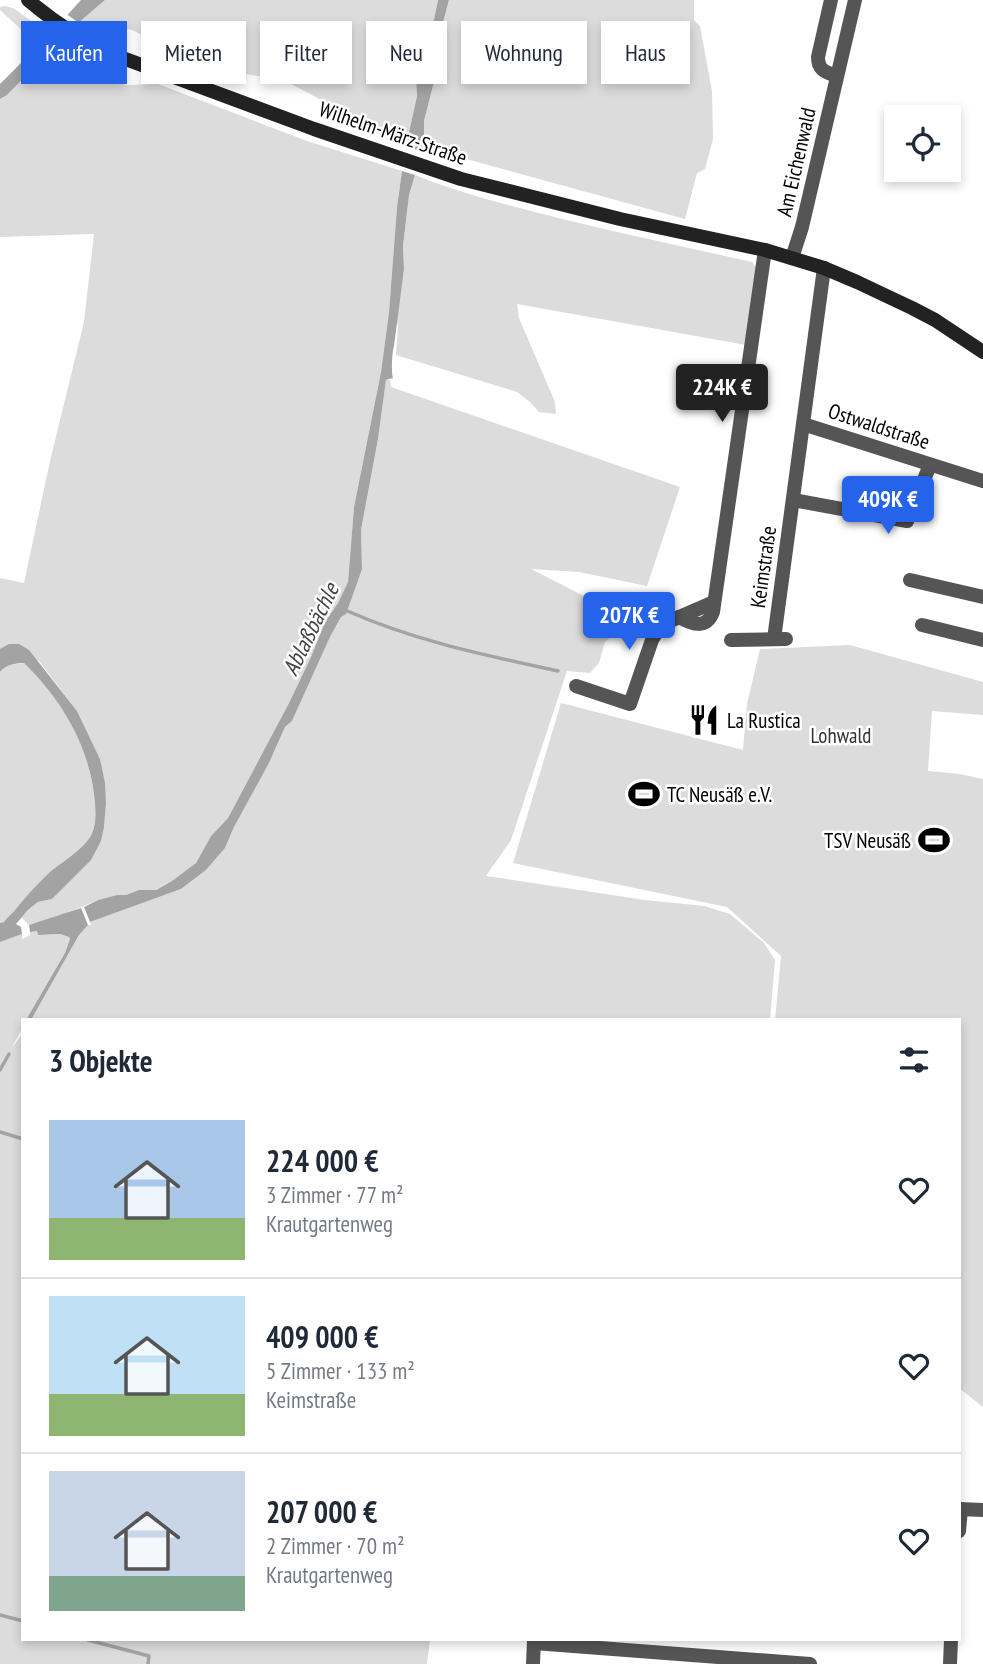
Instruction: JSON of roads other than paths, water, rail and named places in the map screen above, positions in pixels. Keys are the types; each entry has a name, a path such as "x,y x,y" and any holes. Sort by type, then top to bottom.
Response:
{"street":[{"name":"Wilhelm-März-Straße","path":"29,0 48,17 84,40 124,59 392,156 461,179 543,201 765,250 824,268 912,308 983,352"},
{"path":"831,0 818,63 824,72 837,76"},
{"name":"Am Eichenwald","path":"792,258 802,227 855,0"},
{"path":"576,686 630,704 655,633 664,622 714,602 765,250"},
{"name":"Keimstraße","path":"731,640 780,639 793,500 824,268"},
{"name":"Ostwaldstraße","path":"803,424 983,481"},
{"name":"Keimstraße","path":"793,500 907,521 930,465"},
{"path":"910,580 983,597"},
{"path":"922,625 983,640"},
{"path":"961,1509 983,1510"},
{"path":"533,1664 534,1641 810,1664"},
{"path":"950,1664 951,1641"}],"waterway":[{"name":"Ablaßbächle","path":"345,610 424,639 558,671"},
{"path":"0,1070 9,1054"},
{"path":"0,1132 21,1138"},
{"path":"0,1615 21,1620"},
{"path":"92,1641 149,1656 148,1664"}],"place":[{"name":"La Rustica","path":"704,720"},
{"name":"TC Neusäß e.V.","path":"644,794"},
{"name":"TSV Neusäß","path":"934,840"}],"park label":[{"name":"Lohwald","path":"841,735"}]}
